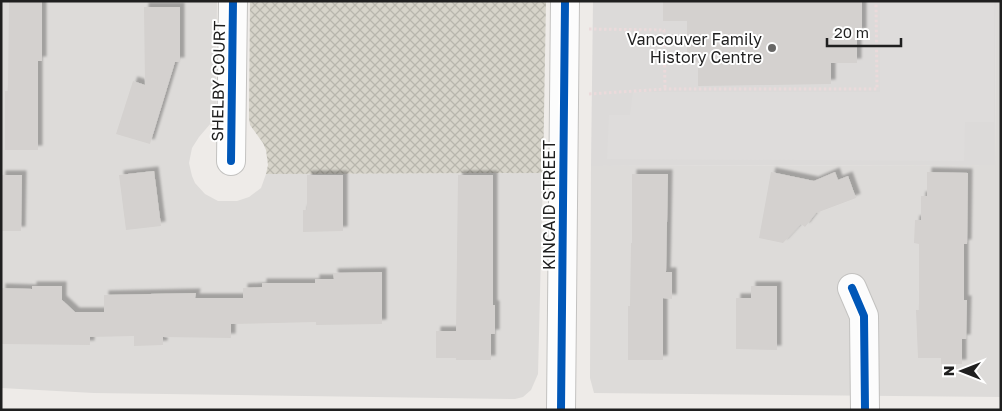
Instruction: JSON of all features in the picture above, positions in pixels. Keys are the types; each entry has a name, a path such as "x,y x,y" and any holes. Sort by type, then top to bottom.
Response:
{"street":[{"name":"SHELBY COURT","path":"231,161 233,1"},
{"name":"KINCAID STREET","path":"561,410 565,1"},
{"path":"852,288 864,316 865,410"}],"path":[{"path":"583,94 665,89 877,89 876,1"},
{"path":"584,29 664,30 665,89"}],"shaded area":[{"path":"1,1 217,1 216,107 211,123 192,148 189,163 195,183 205,194 218,201 237,201 249,197 261,188 266,174 543,173 538,374 531,390 523,397 515,399 94,393 1,388"},
{"path":"250,1 546,1 543,173 266,174 268,165 266,150 250,125 249,118"},
{"path":"593,1 996,1 995,165 591,166"},
{"path":"880,1 994,1 994,122 965,122 964,161 607,159 609,115 630,115 633,92 880,92"},
{"path":"996,1 1001,1 1001,397 594,393 590,378 591,166 995,165"}],"building":[{"name":"Vancouver Family History Centre","path":"663,1 862,1 862,33 857,33 857,63 831,63 831,84 698,86 698,62 687,62 687,21 663,21"},
{"path":"9,2 42,2 42,61 38,61 38,150 5,150 5,91 8,91"},
{"path":"144,7 180,7 180,62 175,62 150,144 116,134 133,81 145,85"},
{"path":"154,171 161,226 126,230 119,175"},
{"path":"771,172 814,181 835,172 838,180 848,176 856,198 816,213 805,227 801,224 783,243 759,238"},
{"path":"927,172 968,173 967,244 964,244 964,300 967,300 966,339 962,339 962,364 941,364 941,358 918,358 916,310 919,310 919,244 914,243 915,220 921,220 921,196 927,196"},
{"path":"632,174 668,174 666,272 672,272 672,299 663,298 663,360 628,360"},
{"path":"1,175 22,175 21,231 1,231"},
{"path":"307,175 343,175 343,231 303,232 303,210 307,210"},
{"path":"458,175 493,175 493,305 495,305 495,334 491,334 491,360 436,358 436,331 456,331"},
{"path":"382,272 382,324 316,325 316,322 231,324 231,338 163,337 163,345 134,346 134,336 90,337 90,345 1,344 1,288 32,289 32,286 62,286 62,300 75,312 104,312 104,295 196,293 195,298 243,298 243,288 262,287 262,283 315,283 315,279 334,279 333,273"},
{"path":"751,286 777,286 777,350 736,349 736,298 751,298"}],"cycle path":[{"path":"231,161 233,1"},
{"path":"561,410 565,1"},
{"path":"852,288 864,316 865,410"}],"place":[{"name":"Vancouver Family History Centre","path":"772,48"}]}
